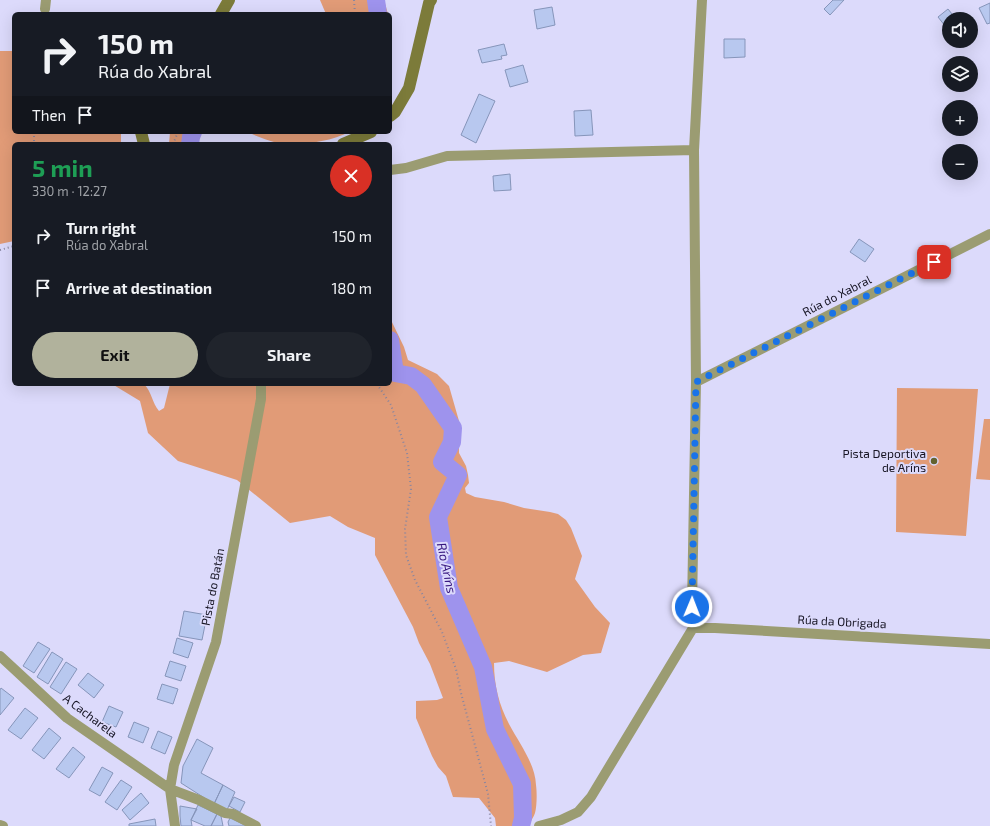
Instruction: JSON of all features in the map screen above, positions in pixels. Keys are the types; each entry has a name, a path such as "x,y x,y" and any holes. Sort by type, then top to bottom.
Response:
{"street":[{"path":"223,12 229,0"},
{"path":"392,114 395,112 409,88 431,0"},
{"path":"539,826 561,820 578,812 591,797 693,628 692,599 696,382 694,150 702,0"},
{"path":"348,142 366,134"},
{"path":"392,170 406,168 447,156 694,150"},
{"name":"Rúa do Xabral","path":"696,382 990,234"},
{"name":"Pista do Batán","path":"175,826 170,789 174,765 216,642 261,399 262,386"},
{"name":"Rúa da Obrigada","path":"693,628 990,644"},
{"name":"A Cacharela","path":"0,656 67,718 170,789 199,800 225,813 233,814 256,826"}],"path":[{"path":"354,0 355,12"},
{"path":"0,250 12,247"},
{"path":"378,386 391,405 407,453 411,489 405,529 406,555 415,580 442,632 456,668 461,693 488,794 491,826"}],"shaded area":[{"path":"320,0 384,0 387,12 325,12"},
{"path":"0,51 12,51 12,134 121,134 121,142 12,142 12,241 0,244"},
{"path":"170,134 200,134 198,142 169,142"},
{"path":"252,134 344,134 335,138 316,142 276,142 266,140"},
{"path":"392,322 404,347 408,360 437,374 449,386 459,421 459,453 466,466 468,475 469,483 465,488 466,493 475,497 558,514 566,520 571,528 582,556 575,579 595,607 610,623 601,653 583,655 547,672 509,661 494,663 496,687 502,710 530,761 535,777 537,791 536,807 529,826 496,826 495,818 479,798 453,797 446,776 438,767 432,756 416,718 416,701 437,700 443,698 430,664 419,643 413,627 375,555 375,538 348,527 330,516 290,523 237,480 178,461 148,433 140,401 115,386 146,386 159,411 164,408 170,386 392,386"},
{"name":"Pista Deportiva de Aríns","path":"897,388 978,389 966,536 896,532"},
{"path":"984,419 990,419 990,480 976,479"}],"building":[{"path":"833,0 844,0 830,15 824,9"},
{"path":"990,3 990,23 987,24 979,8"},
{"path":"552,7 555,25 537,29 534,10"},
{"path":"942,14 942,22 938,17"},
{"path":"724,39 745,39 745,57 724,58"},
{"path":"504,44 507,55 501,56 502,59 482,63 478,50"},
{"path":"523,65 528,82 510,87 505,70"},
{"path":"479,94 495,101 476,143 461,135"},
{"path":"591,110 593,135 575,136 574,111"},
{"path":"510,174 511,190 494,191 493,176"},
{"path":"859,239 874,249 865,262 850,252"},
{"path":"184,611 207,615 202,640 179,636"},
{"path":"177,638 193,643 188,658 173,653"},
{"path":"38,642 50,649 34,673 23,666"},
{"path":"52,652 63,659 48,684 37,677"},
{"path":"170,661 186,666 181,681 165,676"},
{"path":"66,662 77,669 61,694 50,687"},
{"path":"88,673 104,685 94,698 78,685"},
{"path":"162,684 178,689 173,704 157,699"},
{"path":"1,688 14,698 0,715 0,690"},
{"path":"109,706 123,712 116,727 102,722"},
{"path":"25,708 38,718 21,739 8,730"},
{"path":"134,722 149,728 143,743 128,737"},
{"path":"49,728 61,738 44,759 32,750"},
{"path":"158,731 172,737 165,754 151,748"},
{"path":"197,739 213,748 201,773 223,785 214,804 181,783 183,766"},
{"path":"73,747 85,757 69,778 56,769"},
{"path":"102,767 113,773 100,796 89,790"},
{"path":"121,780 132,787 117,810 105,802"},
{"path":"223,785 235,792 227,810 214,804"},
{"path":"141,793 149,803 130,820 122,810"},
{"path":"234,797 245,802 240,812 229,806"},
{"path":"198,805 217,814 211,826 205,826 191,820"},
{"path":"180,806 197,809 191,820 192,826 181,826"},
{"path":"217,814 221,816 223,826 211,826"},
{"path":"230,818 247,826 229,826 228,822"},
{"path":"155,819 156,826 129,826 129,824"}],"waterway":[{"name":"Río Aríns","path":"376,0 378,12"},
{"name":"Río Aríns","path":"190,142 192,134"},
{"name":"Río Aríns","path":"392,353 395,373 411,376 423,385 453,428 452,442 442,462 458,475 438,517 449,588 483,667 495,729 522,784 523,818 521,826"}],"place":[{"name":"Pista Deportiva de Aríns","path":"934,461"}],"route":[{"path":"692,607 696,382 934,262"}]}
